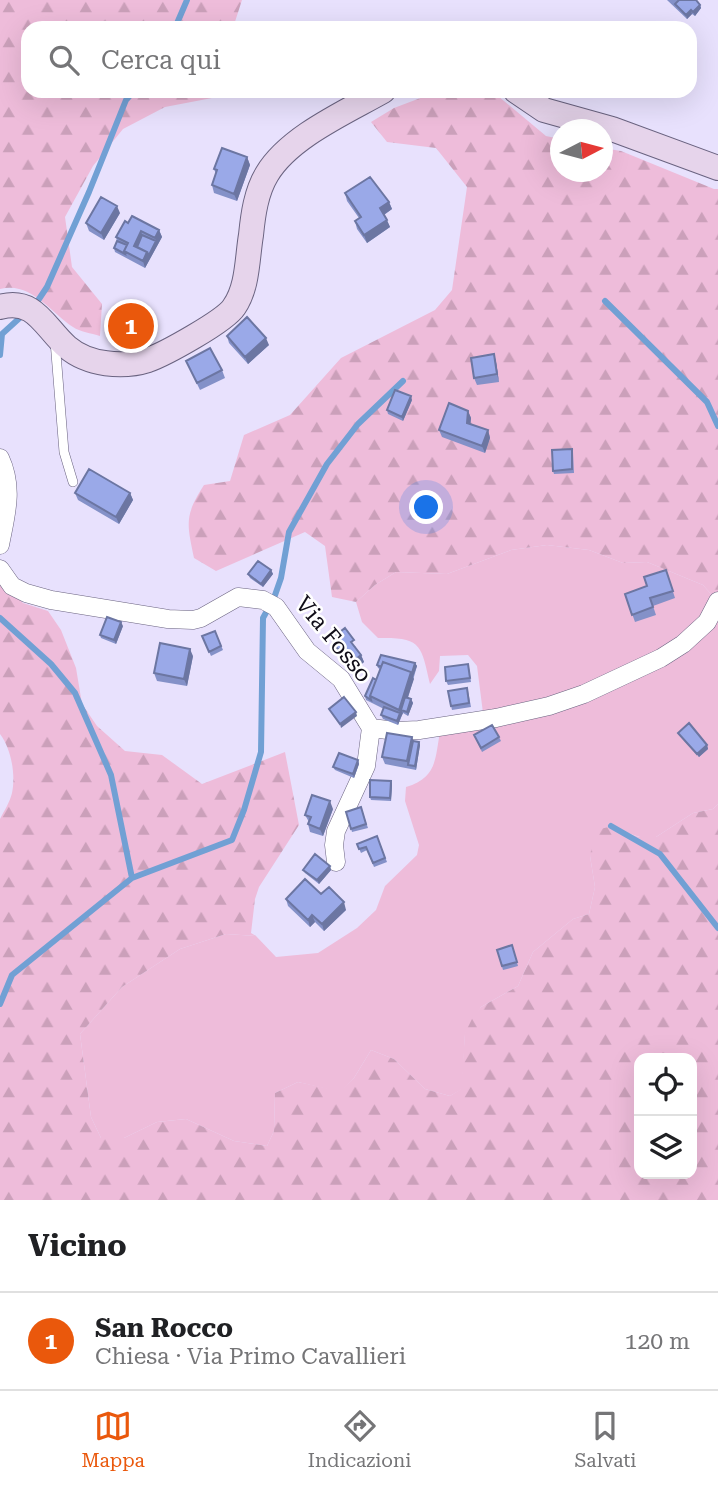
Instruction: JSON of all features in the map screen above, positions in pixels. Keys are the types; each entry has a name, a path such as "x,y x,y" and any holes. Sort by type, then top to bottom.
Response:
{"main road":[{"path":"0,307 9,304 23,305 38,314 55,336 70,349 93,361 115,364 147,360 211,325 233,309 244,286 258,193 267,174 286,149 371,98"},
{"path":"526,98 544,110 612,129 718,168"}],"street":[{"path":"0,458 6,473 9,495 0,545"},
{"name":"Via Fosso","path":"0,569 12,586 26,593 51,600 168,619 201,618 238,597 256,598 270,603 276,607 307,651 341,678 371,728"},
{"path":"336,862 336,831 366,766 371,728 419,730 522,713 572,698 661,658 683,644 707,622 718,601"}],"lane":[{"path":"55,336 64,452 74,482"}],"green space":[{"path":"0,0 242,0 235,21 21,21 21,98 212,98 165,107 123,129 93,166 65,217 72,267 102,304 100,336 73,327 40,299 21,289 0,289"},
{"path":"420,98 500,98 550,137 550,182 613,182 613,150 718,189 718,602 703,585 647,562 623,563 589,550 547,545 511,550 447,574 396,572 375,585 356,602 332,597 325,546 305,532 216,571 194,558 189,528 193,505 204,485 230,481 244,435 290,415 341,358 435,310 452,290 467,187 436,148 387,142 371,122 394,108"},
{"path":"547,545 589,550 623,563 647,562 703,585 718,602 718,804 713,809 693,813 656,837 640,837 609,827 590,856 595,887 589,914 573,919 533,952 518,986 481,1007 465,1034 462,1089 450,1096 425,1089 394,1059 371,1050 354,1078 340,1092 298,1082 275,1093 274,1131 267,1146 234,1141 186,1119 157,1122 124,1138 101,1138 91,1117 80,1034 122,987 180,949 226,934 256,936 276,957 318,953 357,928 376,910 385,886 417,855 419,845 405,801 406,787 429,773 435,759 440,732 483,713 477,666 468,655 440,656 439,671 430,684 417,646 403,639 378,638 362,622 356,602 375,585 396,572 447,574 511,550"},
{"path":"0,580 23,603 48,611 61,630 76,668 82,704 97,726 125,751 162,755 202,784 285,752 299,825 259,887 251,933 256,936 226,934 180,949 122,987 80,1034 91,1117 101,1138 124,1138 157,1122 186,1119 234,1141 267,1146 274,1131 275,1093 298,1082 340,1091 354,1078 371,1050 394,1059 425,1089 450,1096 461,1089 465,1033 473,1017 481,1007 518,986 533,952 573,919 589,914 595,887 590,856 595,830 609,827 639,837 656,837 693,813 713,809 718,804 718,1200 0,1200 0,819 13,786 12,762 0,734"}],"building":[{"path":"679,0 696,0 700,5 686,15 675,4"},
{"path":"222,148 247,157 234,194 212,185 217,170 214,169"},
{"path":"370,177 389,202 380,208 387,220 364,235 355,221 361,217 345,193"},
{"path":"101,197 117,206 101,233 86,223"},
{"path":"132,216 159,230 155,238 141,231 134,246 147,252 143,261 124,251 128,243 116,237 125,221 128,223"},
{"path":"142,235 156,241 149,255 137,247"},
{"path":"117,241 127,245 125,254 114,248"},
{"path":"118,304 138,304 138,334 119,334"},
{"path":"247,317 266,338 245,357 227,336"},
{"path":"210,348 222,370 197,383 186,361"},
{"path":"494,354 497,374 474,378 471,358"},
{"path":"395,390 411,396 402,417 387,410"},
{"path":"449,403 468,411 467,423 488,430 482,446 439,430"},
{"path":"572,449 572,469 553,471 552,450"},
{"path":"89,469 130,493 116,517 75,493"},
{"path":"258,561 271,570 261,584 248,574"},
{"path":"666,570 673,591 650,598 653,607 632,615 625,594 647,586 644,577"},
{"path":"107,617 121,622 114,640 100,635"},
{"path":"345,628 361,655 351,663 334,645 340,641 336,635"},
{"path":"215,631 221,646 209,652 202,636"},
{"path":"160,643 190,649 184,679 154,673"},
{"path":"381,655 415,663 412,673 383,662 381,667 377,665"},
{"path":"383,662 411,672 399,710 370,696"},
{"path":"468,664 470,678 446,681 445,667"},
{"path":"373,678 376,680 371,700 365,696"},
{"path":"467,688 469,703 451,706 448,691"},
{"path":"344,697 356,712 340,724 329,709"},
{"path":"405,697 411,699 407,712 401,710"},
{"path":"384,707 400,713 397,721 381,715"},
{"path":"689,723 707,745 697,754 678,733"},
{"path":"492,725 499,737 481,748 474,735"},
{"path":"387,733 412,737 407,761 382,757"},
{"path":"413,741 419,742 415,766 408,765"},
{"path":"339,753 358,760 353,774 333,767"},
{"path":"370,780 391,781 390,798 370,797"},
{"path":"312,795 330,801 320,829 308,824 311,817 305,815"},
{"path":"361,807 366,824 351,829 346,812"},
{"path":"377,836 385,858 373,863 366,847 359,849 357,844"},
{"path":"315,854 330,866 317,880 303,870"},
{"path":"305,879 321,894 329,887 344,902 322,924 312,915 308,920 286,899"},
{"path":"512,945 517,962 502,966 497,950"}],"waterway":[{"path":"178,21 187,0"},
{"path":"35,305 47,287 128,98"},
{"path":"605,301 707,402 718,426"},
{"path":"0,355 2,334 24,314"},
{"path":"0,1004 12,975 132,878 232,840 261,752 263,618 281,578 289,532 327,464 358,424 403,381"},
{"path":"0,618 51,664 75,693 111,775 132,878"},
{"path":"611,826 660,854 718,928"}],"place":[{"name":"San Rocco","path":"131,326"}]}
